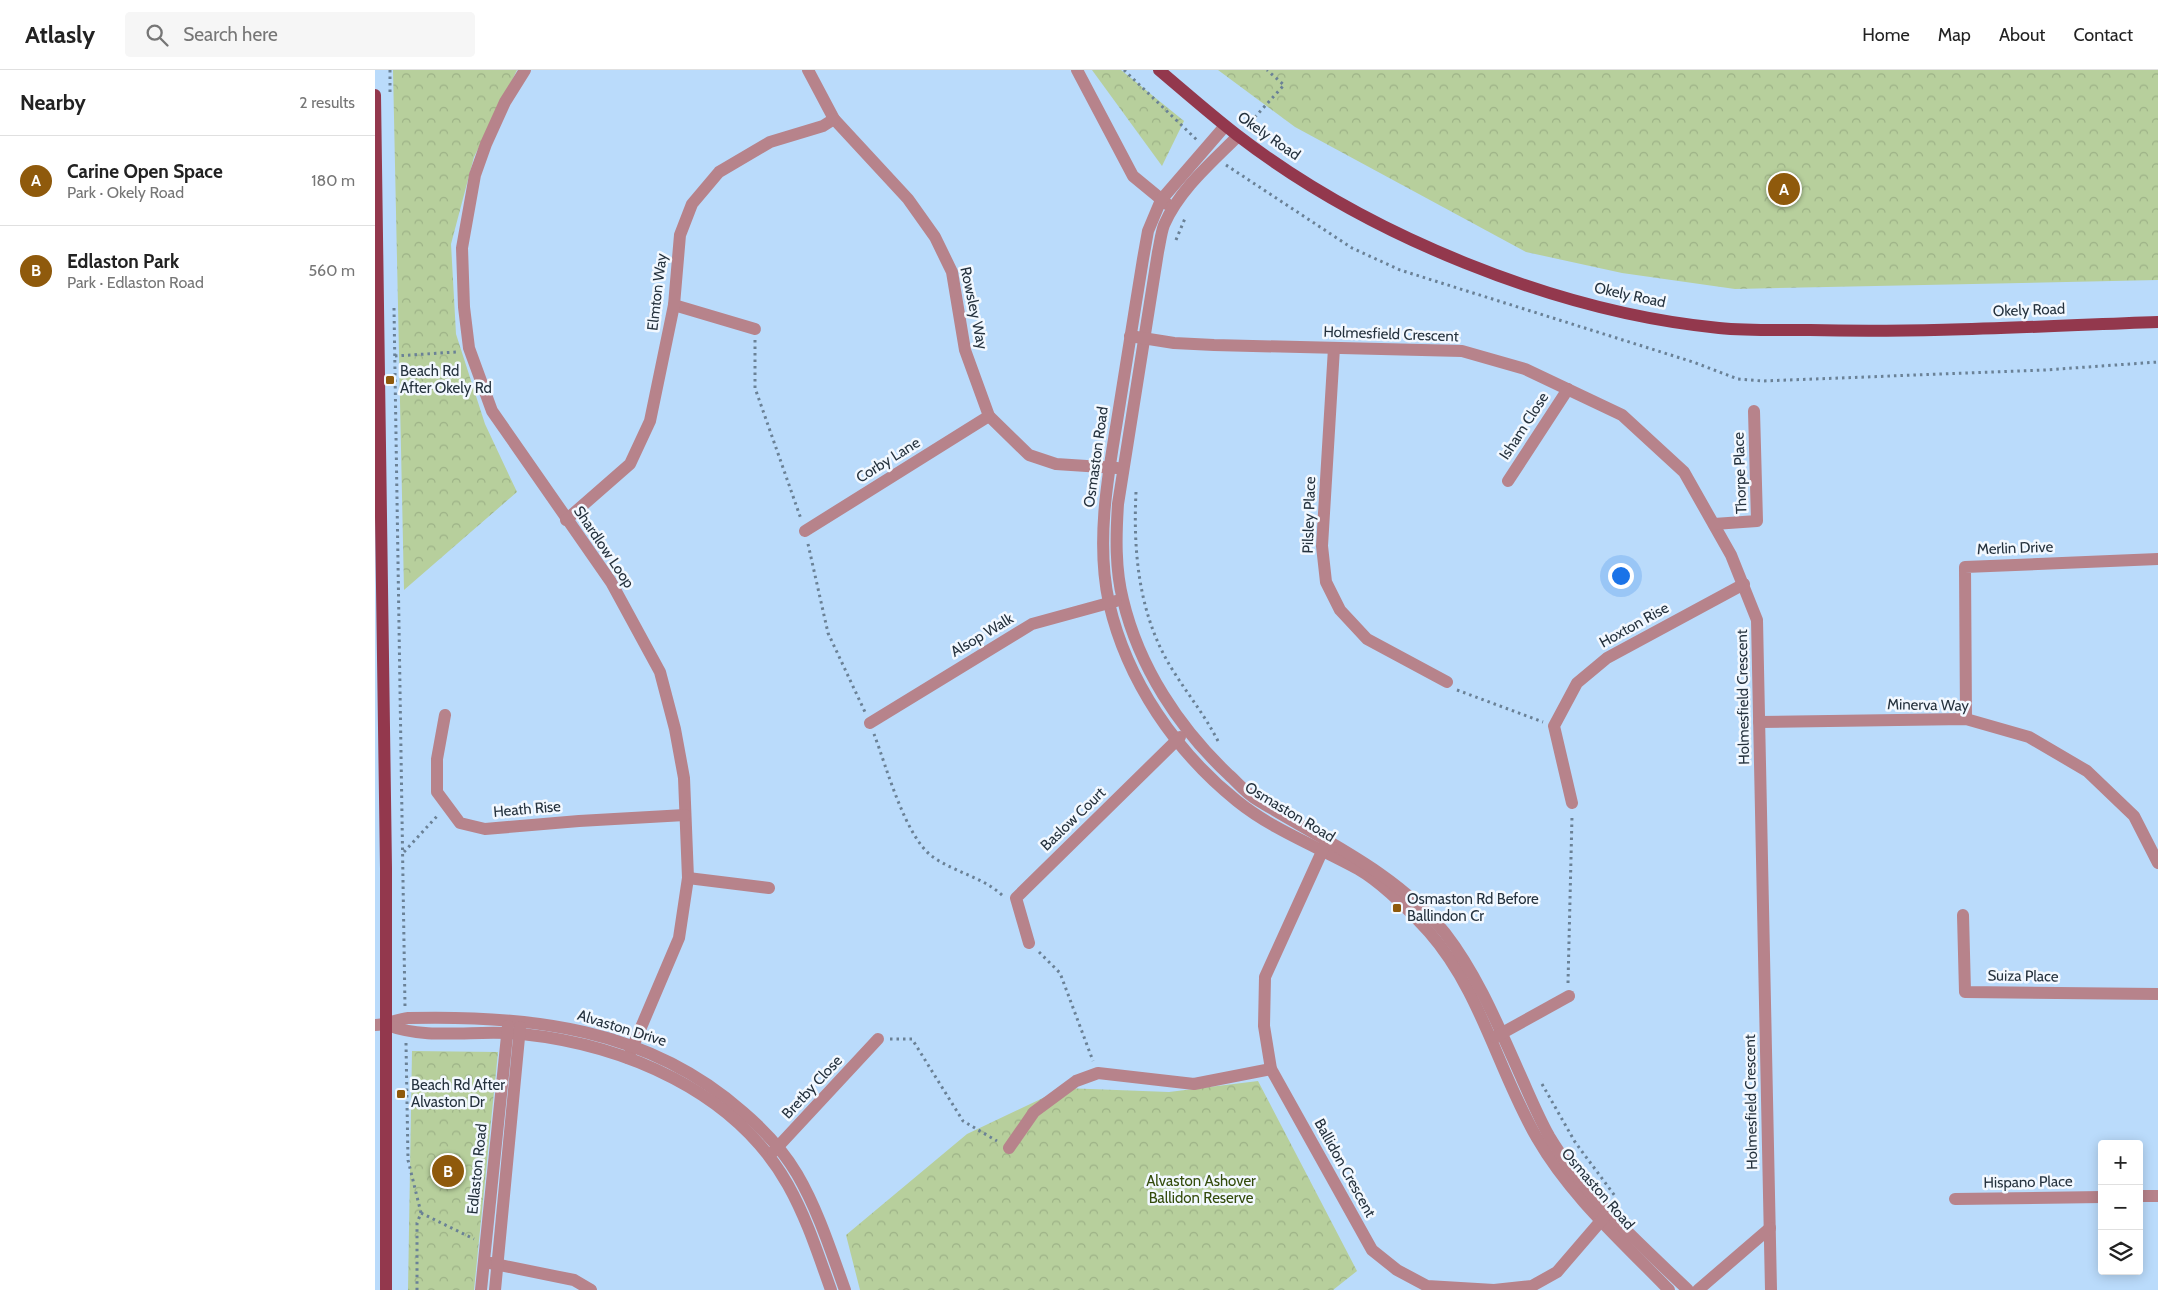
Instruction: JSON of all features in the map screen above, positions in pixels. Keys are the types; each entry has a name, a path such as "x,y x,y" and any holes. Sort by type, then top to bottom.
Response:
{"main road":[{"name":"Okely Road","path":"1159,70 1238,136 1281,166 1368,218 1436,251 1547,292 1622,312 1719,328 1879,332 2158,322"},
{"path":"375,95 381,1025 386,1290"}],"street":[{"name":"Shardlow Loop","path":"525,70 505,102 486,144 475,175 465,220 462,248 464,307 471,352 492,411 566,520 611,582 660,672 675,729 685,778 688,878 679,938 630,1052"},
{"name":"Rowsley Way","path":"808,70 834,119 908,199 935,237 953,272 965,350 989,416 1029,455 1056,464 1123,468"},
{"path":"1077,70 1133,176 1161,200 1174,207"},
{"name":"Elmton Way","path":"566,520 631,464 651,421 674,305 680,235 692,204 719,172 770,142 823,126 834,119"},
{"name":"Osmaston Road","path":"1225,126 1161,200 1148,231 1130,336 1109,467 1104,529 1109,603 1133,671 1176,742 1238,802 1394,883 1429,915 1474,975 1496,1036 1549,1136 1576,1173 1610,1212 1688,1290"},
{"name":"Osmaston Road","path":"1238,136 1193,183 1174,207 1164,226 1158,252 1123,468 1117,532 1123,600 1147,666 1187,730 1213,760 1253,797 1325,846"},
{"path":"674,305 755,329"},
{"name":"Holmesfield Crescent","path":"1130,336 1206,345 1462,351 1525,369 1622,415 1684,472 1731,555 1757,620 1771,1290"},
{"name":"Pilsley Place","path":"1335,348 1322,546 1326,582 1340,610 1367,639 1447,682"},
{"name":"Isham Close","path":"1508,481 1568,389"},
{"name":"Thorpe Place","path":"1714,524 1757,521 1754,411"},
{"name":"Corby Lane","path":"805,531 989,416"},
{"name":"Merlin Drive","path":"1966,719 1965,567 2158,559"},
{"name":"Hoxton Rise","path":"1554,726 1577,683 1607,658 1744,584"},
{"name":"Alsop Walk","path":"869,723 1032,624 1123,600"},
{"name":"Heath Rise","path":"445,714 437,760 437,792 446,807 460,823 485,829 685,815"},
{"name":"Minerva Way","path":"1759,722 1966,719 2029,737 2087,770 2134,816 2158,864"},
{"path":"1554,726 1572,803"},
{"name":"Baslow Court","path":"1016,898 1187,730"},
{"name":"Ballidon Crescent","path":"1325,846 1265,977 1264,1026 1271,1069 1372,1250 1397,1270 1427,1286 1494,1290 1532,1286 1557,1272 1610,1212"},
{"path":"688,878 769,888"},
{"path":"1016,898 1029,943"},
{"name":"Suiza Place","path":"1963,915 1965,992 2158,994"},
{"path":"1496,1036 1569,996"},
{"name":"Alvaston Drive","path":"381,1025 405,1018 588,1032 630,1052 699,1094 745,1131 768,1156 787,1184 807,1224 831,1290"},
{"name":"Alvaston Drive","path":"381,1025 405,1032 514,1027"},
{"name":"Edlaston Road","path":"495,1290 486,1244 514,1027"},
{"name":"Edlaston Road","path":"481,1290 491,1264 514,1027"},
{"name":"Bretby Close","path":"768,1156 879,1039"},
{"name":"Alvaston Drive","path":"630,1052 663,1057 702,1080 757,1124 778,1147 797,1174 818,1218 845,1290"},
{"path":"1009,1148 1034,1112 1076,1081 1098,1073 1194,1084 1271,1069"},
{"path":"2143,1196 2158,1196"},
{"name":"Hispano Place","path":"1955,1200 2098,1197"},
{"name":"Osmaston Road","path":"1610,1212 1669,1290"},
{"path":"1698,1290 1770,1228"},
{"path":"491,1264 574,1280 591,1290"}],"path":[{"path":"390,70 390,100"},
{"path":"1238,136 1284,85 1267,70"},
{"path":"1219,170 1225,165"},
{"path":"1175,241 1189,209"},
{"path":"394,306 405,989"},
{"path":"755,329 755,388 805,531 828,633 869,723 913,836 933,857 991,884 1006,898 1016,898"},
{"path":"395,356 471,352"},
{"path":"1137,485 1135,530 1143,602 1156,638 1171,668 1203,713 1221,747"},
{"path":"1447,682 1459,691 1554,726"},
{"path":"1569,996 1567,971 1572,899 1572,803"},
{"path":"403,852 446,807"},
{"path":"1029,943 1060,972 1098,1073"},
{"path":"405,1032 407,1160 421,1214 417,1223 417,1290"},
{"path":"879,1039 911,1039 963,1121 1009,1148"},
{"path":"1537,1076 1575,1142 1610,1212"},
{"path":"421,1214 486,1244"}],"green space":[{"path":"393,70 517,70 474,157 451,244 456,334 485,424 517,492 404,590"},
{"path":"1092,70 1121,70 1184,121 1162,166"},
{"path":"1218,70 2158,70 2158,280 1735,289 1622,273 1526,252 1295,127"},
{"path":"412,1051 498,1052 474,1290 408,1290"},
{"name":"Alvaston Ashover Ballidon Reserve","path":"1258,1081 1357,1271 1333,1290 860,1290 846,1235 967,1134 1064,1088 1169,1092"}],"place":[{"name":"Carine Open Space","path":"1784,189"},
{"name":"Beach Rd After Okely Rd","path":"390,380"},
{"name":"Osmaston Rd Before Ballindon Cr","path":"1397,908"},
{"name":"Beach Rd After Alvaston Dr","path":"401,1094"},
{"name":"Edlaston Park","path":"448,1171"}]}
